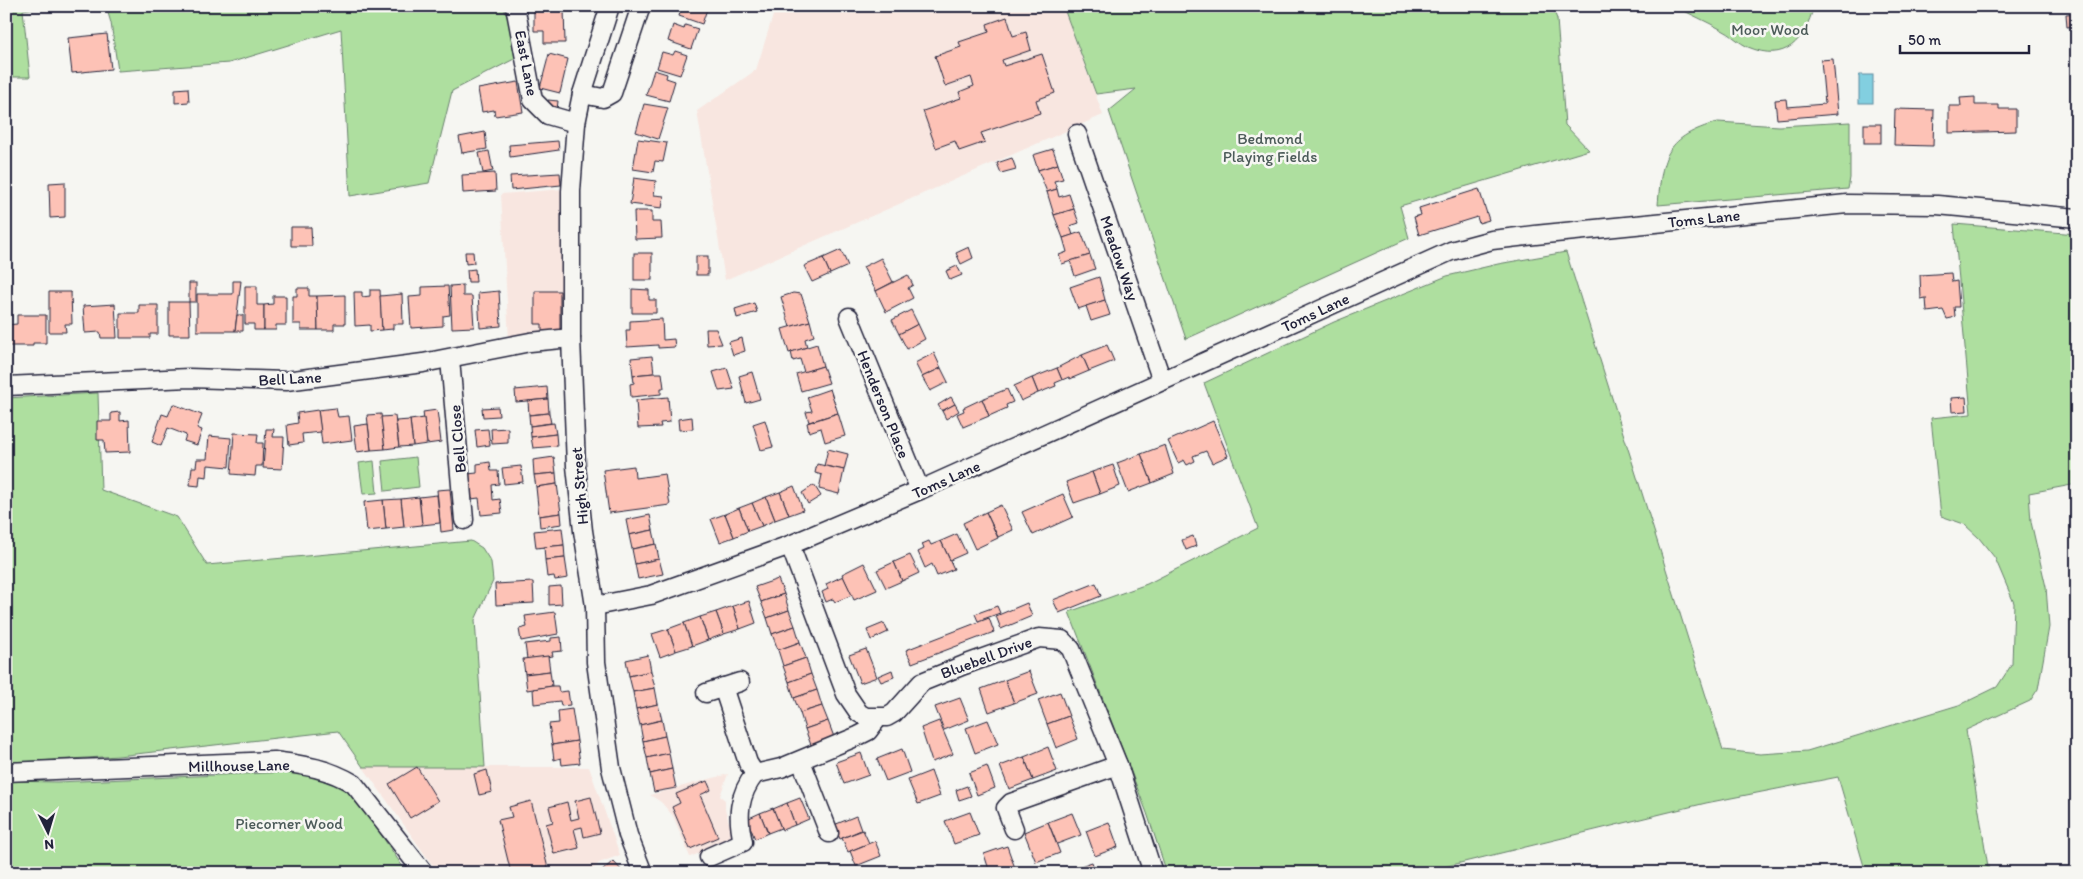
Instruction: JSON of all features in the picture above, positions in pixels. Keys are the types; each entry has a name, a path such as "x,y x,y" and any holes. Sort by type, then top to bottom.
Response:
{"street":[{"name":"East Lane","path":"515,6 533,100 548,115 576,123"},
{"name":"High Street","path":"610,6 582,94 576,123 571,191 570,338 576,466 583,531 595,606 596,662 611,768 628,835 643,873"},
{"path":"582,94 603,98 612,93 641,6"},
{"name":"Meadow Way","path":"1077,134 1162,381"},
{"name":"Toms Lane","path":"595,606 660,592 790,545 920,490 1413,266 1451,251 1492,240 1847,204 1937,205 2077,218"},
{"name":"Henderson Place","path":"849,317 920,490"},
{"name":"Bell Lane","path":"6,386 189,378 286,381 450,358 530,342 570,338"},
{"name":"Bell Close","path":"450,358 464,520"},
{"path":"709,857 743,842 739,827 739,812 742,798 756,774 801,761 868,731 878,718 859,713 846,694 790,545"},
{"name":"Bluebell Drive","path":"878,718 894,713 922,682 930,678 1039,638 1062,640 1070,649 1118,765 1153,873"},
{"path":"706,693 740,682"},
{"path":"723,687 748,763 756,774"},
{"name":"Millhouse Lane","path":"6,772 274,761 314,766 339,774 354,784 424,873"},
{"path":"801,761 829,833"},
{"path":"1014,829 1006,808 1011,803 1118,765"}],"shaded area":[{"path":"776,6 1063,6 1103,115 725,280 697,111 756,70"},
{"path":"563,189 562,337 509,340 501,194"},
{"path":"363,767 589,767 620,855 599,863 589,873 438,873"},
{"path":"728,774 720,796 725,800 725,809 734,839 690,857 673,816 661,802 650,795"}],"green space":[{"path":"6,6 49,6 23,10 30,77 6,77"},
{"path":"106,6 503,6 512,30 518,57 452,91 429,183 350,196 341,29 229,63 118,71 111,23"},
{"name":"Bedmond Playing Fields","path":"1063,6 1552,6 1557,19 1565,125 1589,150 1400,206 1409,238 1186,339 1109,111 1136,89 1096,94"},
{"name":"Moor Wood","path":"1674,6 1814,6 1799,39 1792,46 1773,52 1748,47 1725,32"},
{"path":"1718,122 1779,126 1850,122 1850,178 1848,189 1658,205 1662,173 1670,150 1687,134"},
{"path":"1954,224 2077,234 2077,484 2029,493 2031,522 2046,587 2049,627 2038,689 2030,701 1966,730 1989,873 1866,873 1838,777 1706,803 1419,873 1167,873 1147,813 1069,612 1147,584 1258,528 1204,383 1334,322 1447,276 1498,264 1566,252 1723,750 1760,754 1807,751 1962,704 1997,687 2012,664 2014,603 1995,558 1979,538 1964,524 1941,516 1931,418 1971,414"},
{"path":"98,393 101,490 177,517 207,565 471,541 482,548 491,562 493,581 475,620 485,767 363,767 338,731 118,756 6,763 6,398"},
{"path":"416,457 419,487 385,491 382,461"},
{"path":"374,461 377,493 363,494 359,463"},
{"name":"Piecorner Wood","path":"290,772 334,782 357,799 407,873 6,873 6,781 57,782"}],"water":[{"path":"1859,75 1873,75 1873,103 1859,103"}],"building":[{"path":"682,6 708,6 702,24 679,16"},
{"path":"564,9 565,43 544,43 544,31 534,31 534,10"},
{"path":"2077,13 2077,33 2076,26 2067,27 2066,14"},
{"path":"1007,17 1013,36 1026,32 1031,50 1002,60 1004,66 1042,54 1055,93 1036,100 1040,113 981,133 985,142 959,151 955,141 936,148 923,111 961,98 959,92 974,86 971,77 945,86 935,56 961,47 959,42 989,32 987,24"},
{"path":"673,25 684,29 685,25 698,29 691,49 668,41"},
{"path":"107,34 111,69 72,73 68,38"},
{"path":"675,51 687,55 680,75 657,68 662,52 673,55"},
{"path":"549,54 568,59 560,93 540,88"},
{"path":"1833,59 1838,114 1777,119 1775,100 1786,99 1787,107 1825,104 1821,60"},
{"path":"654,70 667,74 666,78 675,81 669,101 646,95"},
{"path":"518,82 523,112 495,116 494,110 482,112 478,89"},
{"path":"188,88 189,102 175,103 175,89"},
{"path":"1975,97 1975,105 1999,105 1999,109 2016,109 2016,131 1949,133 1949,106 1961,106 1960,98"},
{"path":"548,100 558,101 557,110 547,110"},
{"path":"644,104 668,108 658,139 636,132"},
{"path":"1895,109 1934,110 1933,146 1894,145"},
{"path":"1864,124 1881,124 1881,143 1864,143"},
{"path":"485,132 487,149 462,153 459,137"},
{"path":"638,139 667,143 663,162 655,161 653,172 633,169"},
{"path":"558,141 559,150 510,157 509,145"},
{"path":"1053,149 1058,164 1038,170 1033,155"},
{"path":"489,151 493,171 483,173 479,153"},
{"path":"1012,158 1016,169 1001,173 997,163"},
{"path":"1058,164 1063,179 1054,181 1057,189 1047,192 1038,170"},
{"path":"495,173 496,191 463,193 462,175"},
{"path":"560,173 561,185 511,190 510,176"},
{"path":"634,178 656,181 654,195 664,196 662,208 630,204"},
{"path":"65,182 65,217 50,218 49,183"},
{"path":"1057,189 1059,197 1069,194 1074,209 1054,215 1047,192"},
{"path":"1479,189 1489,220 1479,223 1477,217 1419,235 1414,217 1421,215 1419,208"},
{"path":"1074,209 1079,223 1070,226 1073,235 1063,238 1054,215"},
{"path":"634,211 652,211 652,222 661,222 662,238 635,239"},
{"path":"291,227 311,227 312,246 291,246"},
{"path":"1081,232 1090,255 1062,264 1059,255 1067,252 1063,238"},
{"path":"969,247 973,258 961,264 956,253"},
{"path":"841,250 848,266 830,274 823,258"},
{"path":"465,252 473,252 474,263 466,264"},
{"path":"634,253 652,253 652,280 634,280"},
{"path":"1090,255 1095,269 1075,276 1070,261"},
{"path":"696,256 708,256 708,275 696,275"},
{"path":"823,258 830,274 812,282 804,266"},
{"path":"881,258 893,282 876,291 863,267"},
{"path":"957,266 962,275 950,280 946,271"},
{"path":"475,269 476,282 468,282 467,270"},
{"path":"1951,273 1952,282 1957,281 1959,307 1954,307 1955,316 1947,319 1943,310 1927,312 1926,298 1921,299 1920,275"},
{"path":"908,275 913,285 908,288 913,298 886,312 876,291"},
{"path":"1099,277 1105,300 1078,309 1070,287"},
{"path":"233,281 241,281 235,331 197,331 197,294 233,294"},
{"path":"189,283 196,283 196,302 189,302"},
{"path":"463,285 463,296 472,296 474,327 452,328 450,286"},
{"path":"245,286 257,286 257,305 264,305 264,330 254,330 254,324 245,324"},
{"path":"448,286 450,315 443,316 443,326 411,328 409,297 422,296 422,287"},
{"path":"297,288 309,288 309,296 317,296 318,330 301,330 301,324 293,324 293,296 297,296"},
{"path":"632,289 649,290 649,300 656,300 656,313 632,313"},
{"path":"370,290 380,290 382,330 370,331 370,325 355,326 354,292 362,292 362,297 370,296"},
{"path":"499,291 501,326 480,328 478,293"},
{"path":"535,291 560,291 560,334 542,334 542,324 535,324"},
{"path":"49,292 71,292 72,324 65,324 66,332 49,332"},
{"path":"793,293 801,294 810,321 790,327 781,297"},
{"path":"402,294 403,324 393,324 393,329 382,330 380,296"},
{"path":"345,295 345,324 334,324 334,330 318,330 317,296"},
{"path":"273,296 286,296 286,325 276,325 276,330 264,330 264,305 273,304"},
{"path":"1105,300 1110,315 1091,321 1086,306"},
{"path":"169,302 189,302 190,335 169,335"},
{"path":"754,303 757,312 737,318 735,309"},
{"path":"115,304 117,338 101,338 100,332 85,333 83,306"},
{"path":"139,305 158,305 158,334 150,334 150,338 120,338 120,313 139,313"},
{"path":"911,310 918,324 899,334 892,320"},
{"path":"17,315 46,315 46,343 33,343 33,346 6,346 6,325 17,324"},
{"path":"237,315 243,315 243,331 235,331"},
{"path":"662,319 663,340 674,339 675,347 658,348 658,345 627,347 626,330 630,330 630,321"},
{"path":"810,321 814,336 805,339 807,347 789,353 782,329"},
{"path":"918,324 925,339 907,349 899,334"},
{"path":"706,329 716,329 722,344 707,345"},
{"path":"742,338 745,351 733,355 729,342"},
{"path":"817,344 823,366 804,372 800,359 793,361 791,352"},
{"path":"1107,345 1114,361 1089,371 1082,355"},
{"path":"934,353 941,368 922,377 915,363"},
{"path":"1082,355 1089,371 1070,379 1069,377 1062,380 1057,368"},
{"path":"652,356 654,373 633,375 631,358"},
{"path":"823,366 829,383 801,391 796,374"},
{"path":"727,368 734,389 719,391 713,372"},
{"path":"941,368 948,382 930,391 922,377"},
{"path":"1057,368 1062,380 1055,383 1056,386 1038,393 1032,378"},
{"path":"752,372 760,399 746,403 739,376"},
{"path":"662,373 664,388 661,388 661,394 631,397 630,384 634,383 633,375"},
{"path":"1032,378 1038,393 1021,401 1014,386"},
{"path":"547,387 548,399 516,402 515,390"},
{"path":"830,389 838,413 809,422 806,412 812,411 807,397"},
{"path":"1007,389 1013,402 1006,405 1007,408 989,416 982,399"},
{"path":"668,397 670,422 660,423 661,427 638,428 636,400"},
{"path":"951,397 955,404 942,411 938,405"},
{"path":"1966,397 1967,411 1952,412 1951,398"},
{"path":"548,399 549,413 529,415 528,401"},
{"path":"982,399 989,416 963,427 957,414 964,411 963,408"},
{"path":"173,404 202,415 197,428 202,430 197,445 184,441 186,435 168,428 161,446 152,442 162,414 168,416"},
{"path":"955,404 959,411 946,419 942,411"},
{"path":"498,407 499,416 483,417 482,408"},
{"path":"336,408 338,417 349,416 352,440 322,444 318,410"},
{"path":"318,410 321,432 302,434 303,443 289,445 287,425 298,423 297,413"},
{"path":"437,410 441,442 427,444 423,412"},
{"path":"120,412 120,421 129,420 130,452 105,453 104,440 97,440 97,421 111,421 111,413"},
{"path":"549,413 551,423 530,426 529,415"},
{"path":"838,413 845,436 825,442 821,428 809,432 807,423"},
{"path":"381,414 385,449 371,450 367,415"},
{"path":"395,416 399,447 385,449 381,417"},
{"path":"692,417 693,429 679,430 678,419"},
{"path":"424,418 427,444 413,446 410,420"},
{"path":"410,420 413,446 399,447 396,421"},
{"path":"765,420 773,447 761,450 753,424"},
{"path":"1213,421 1228,456 1212,463 1206,451 1193,456 1195,461 1187,465 1184,460 1178,463 1168,441"},
{"path":"554,423 556,434 531,437 530,426"},
{"path":"368,424 371,450 357,452 354,426"},
{"path":"508,428 508,443 492,444 491,429"},
{"path":"266,429 274,429 273,437 284,437 282,469 263,468"},
{"path":"488,429 490,445 477,447 475,430"},
{"path":"234,433 258,434 257,443 263,443 262,466 256,466 255,476 231,474"},
{"path":"556,434 557,446 533,448 531,437"},
{"path":"209,436 231,438 229,467 208,465 207,477 200,476 199,486 190,485 192,467 196,467 197,459 207,459"},
{"path":"1165,445 1174,474 1152,483 1141,454"},
{"path":"828,449 848,454 844,470 824,466"},
{"path":"1141,454 1152,483 1128,492 1117,463"},
{"path":"554,457 556,473 534,475 533,460"},
{"path":"490,462 491,471 498,471 499,484 492,485 493,500 500,499 502,513 481,515 479,498 471,499 468,474 477,473 477,464"},
{"path":"817,464 844,470 839,494 819,489 822,475 815,473"},
{"path":"1113,465 1120,486 1100,494 1092,472"},
{"path":"521,466 523,482 504,484 502,468"},
{"path":"634,466 635,478 665,474 670,505 609,513 603,470"},
{"path":"1092,472 1100,494 1074,503 1066,482"},
{"path":"556,473 557,484 536,487 534,475"},
{"path":"557,484 561,513 539,516 536,487"},
{"path":"814,485 821,496 808,504 802,493"},
{"path":"794,486 803,510 789,515 780,492"},
{"path":"450,489 454,530 441,532 437,490"},
{"path":"780,492 789,515 775,520 766,497"},
{"path":"1063,494 1073,517 1033,535 1022,512"},
{"path":"437,495 440,523 422,525 419,497"},
{"path":"419,497 422,525 404,527 401,499"},
{"path":"766,497 775,520 762,526 752,503"},
{"path":"401,499 404,527 386,529 383,500"},
{"path":"383,500 386,529 367,531 364,502"},
{"path":"752,503 762,526 748,531 739,508"},
{"path":"1001,505 1013,530 998,537 986,512"},
{"path":"739,508 748,531 734,537 725,514"},
{"path":"986,512 998,538 975,549 963,523"},
{"path":"561,513 562,524 540,527 539,516"},
{"path":"725,514 734,537 720,542 711,519"},
{"path":"650,515 653,530 629,535 626,520"},
{"path":"562,528 564,545 536,548 534,531"},
{"path":"653,530 656,544 632,549 629,535"},
{"path":"957,534 966,553 950,560 941,541"},
{"path":"1193,536 1196,546 1186,550 1182,540"},
{"path":"929,541 931,545 941,541 954,569 937,576 932,564 925,568 918,552 924,549 922,544"},
{"path":"656,544 659,559 635,564 632,549"},
{"path":"564,545 565,558 545,560 544,547"},
{"path":"910,555 919,573 902,581 894,562"},
{"path":"565,558 568,578 555,580 554,576 547,577 545,560"},
{"path":"659,559 663,574 638,579 635,564"},
{"path":"894,562 902,581 886,588 877,570"},
{"path":"864,563 877,590 854,600 842,574"},
{"path":"843,576 852,595 835,602 833,599 826,602 822,592 828,589 826,584"},
{"path":"778,579 784,594 761,602 755,587"},
{"path":"533,582 534,603 496,605 495,584"},
{"path":"1096,583 1101,596 1059,613 1053,600"},
{"path":"561,586 562,604 549,605 549,587"},
{"path":"784,594 789,610 767,618 761,602"},
{"path":"749,601 756,623 740,629 733,606"},
{"path":"1027,603 1032,616 1001,629 996,616"},
{"path":"733,606 740,629 724,634 716,612"},
{"path":"997,606 1000,613 978,621 975,614"},
{"path":"789,610 795,626 772,634 767,618"},
{"path":"555,612 558,634 521,641 519,629 527,627 525,616"},
{"path":"716,612 724,634 708,640 700,617"},
{"path":"700,617 708,640 692,646 684,623"},
{"path":"989,618 994,632 912,663 906,650"},
{"path":"684,623 692,646 676,651 668,629"},
{"path":"884,623 888,632 871,640 867,630"},
{"path":"795,626 800,642 778,650 772,634"},
{"path":"668,629 676,651 660,657 652,634"},
{"path":"561,637 562,651 552,652 553,656 527,659 525,644 551,641 551,638"},
{"path":"800,642 806,658 783,666 778,650"},
{"path":"866,649 877,677 860,683 849,655"},
{"path":"648,655 651,671 629,676 626,660"},
{"path":"548,656 550,671 525,674 523,659"},
{"path":"806,658 811,674 789,682 783,666"},
{"path":"892,670 894,677 881,682 878,676"},
{"path":"550,671 552,686 527,690 525,674"},
{"path":"651,671 655,688 633,692 629,676"},
{"path":"1029,671 1038,694 1014,703 1005,680"},
{"path":"811,674 817,690 794,698 789,682"},
{"path":"1005,680 1014,703 989,712 981,689"},
{"path":"558,686 559,692 568,691 570,705 561,706 560,701 534,704 533,689"},
{"path":"655,688 658,704 636,709 633,692"},
{"path":"817,690 822,706 800,713 794,698"},
{"path":"1060,692 1069,716 1047,724 1038,700"},
{"path":"960,698 969,720 944,730 935,707"},
{"path":"658,704 662,720 640,725 636,709"},
{"path":"822,706 828,721 805,729 800,713"},
{"path":"572,709 577,741 552,745 549,724 559,723 558,711"},
{"path":"1069,716 1078,739 1056,748 1047,724"},
{"path":"662,720 665,736 643,741 640,725"},
{"path":"988,720 998,744 975,753 966,728"},
{"path":"828,721 834,737 811,745 805,729"},
{"path":"939,721 953,754 932,762 921,728"},
{"path":"665,736 669,753 647,758 643,741"},
{"path":"577,741 580,763 562,765 561,758 554,760 552,745"},
{"path":"1048,747 1057,771 1033,780 1024,757"},
{"path":"902,749 910,772 886,781 877,759"},
{"path":"669,753 672,769 650,774 647,758"},
{"path":"861,753 869,775 844,784 836,762"},
{"path":"1024,757 1033,780 1009,789 1000,766"},
{"path":"987,766 995,788 977,795 969,773"},
{"path":"417,767 438,801 410,818 389,784"},
{"path":"672,769 676,788 654,792 650,774"},
{"path":"487,770 492,792 479,795 474,774"},
{"path":"931,771 940,796 918,804 908,780"},
{"path":"707,781 711,790 700,795 718,837 690,849 672,807 680,803 676,794"},
{"path":"967,786 971,796 959,800 956,790"},
{"path":"591,797 600,833 584,837 582,827 574,829 579,848 554,854 546,824 553,822 549,807 567,802 571,820 579,818 575,801"},
{"path":"800,798 809,819 795,825 787,803"},
{"path":"531,801 549,872 511,873 498,820 512,817 509,807"},
{"path":"787,803 795,825 782,830 773,809"},
{"path":"773,808 781,828 768,833 760,813"},
{"path":"970,812 979,835 954,844 945,821"},
{"path":"760,813 768,833 755,839 747,819"},
{"path":"1072,813 1081,835 1057,844 1048,822"},
{"path":"856,816 861,830 840,839 834,825"},
{"path":"1048,822 1060,853 1036,862 1024,832"},
{"path":"1109,822 1118,847 1095,856 1086,831"},
{"path":"863,830 869,843 848,852 842,838"},
{"path":"875,841 881,856 856,866 850,851"},
{"path":"1007,846 1015,868 1001,873 990,873 984,854"},
{"path":"613,861 624,873 600,873"},
{"path":"1092,862 1096,873 1066,873 1066,871"}]}
